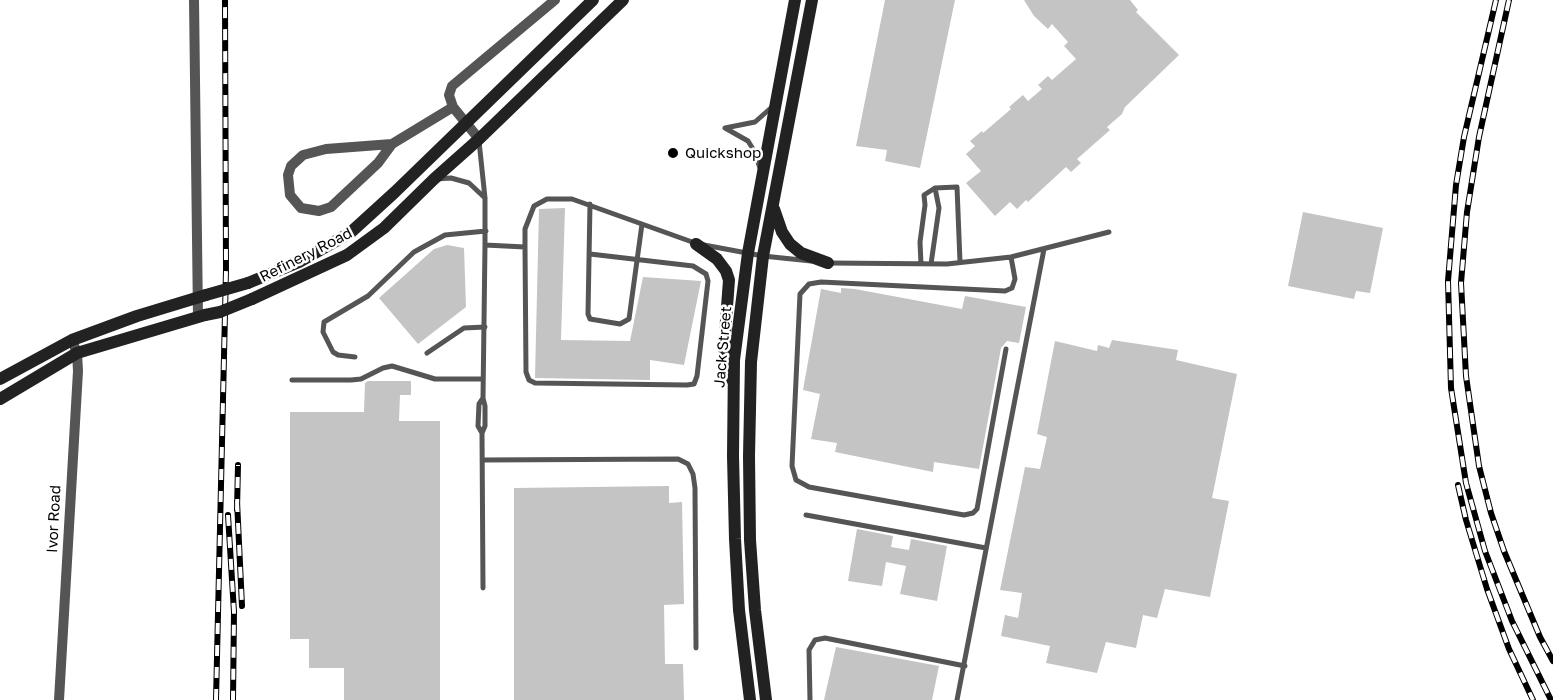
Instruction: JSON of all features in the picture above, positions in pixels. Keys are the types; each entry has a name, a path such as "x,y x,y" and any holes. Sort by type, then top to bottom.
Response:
{"main road":[{"name":"Refinery Road","path":"0,380 72,340 137,316 248,283 299,262 338,240 395,192 593,0"},
{"name":"Refinery Road","path":"0,399 77,353 220,312 347,255 384,228 623,0"},
{"name":"Jack Street","path":"750,700 739,610 735,539 734,360 748,253 795,0"},
{"name":"Jack Street","path":"766,700 755,610 750,540 751,362 763,256 812,0"},
{"path":"773,205 782,232 790,244 801,253 828,263"},
{"path":"338,240 347,255"},
{"path":"696,244 717,259 726,271 729,280 724,347 733,403"}],"street":[{"path":"194,0 202,316"},
{"path":"479,139 453,108 449,95 452,86 555,0"},
{"path":"392,144 326,149 303,155 291,166 288,175 290,195 301,208 318,211 331,207 378,163 392,144 453,108"},
{"name":"Ivor Road","path":"59,700 78,371 77,353 72,340"}],"lane":[{"path":"762,179 758,159 748,141 725,128 755,122 773,107 777,97"},
{"path":"479,139 486,231 483,398 479,404 478,426 482,433 483,588"},
{"path":"434,179 451,178 469,183 485,198"},
{"path":"921,264 920,242 925,205 924,195 935,188 957,187 960,262"},
{"path":"931,264 939,208 935,188"},
{"path":"590,254 693,266 706,274 708,281 698,376 694,384 687,385 535,383 529,380 526,372 525,229 534,206 539,202 557,198 572,199 696,244 763,256 828,263 931,264 1011,257 1109,232"},
{"path":"590,204 588,314 590,319 620,324 629,319 642,224"},
{"path":"355,357 338,355 333,352 323,332 324,322 368,296 414,252 445,235 486,231"},
{"path":"485,245 525,247"},
{"path":"957,700 1044,249"},
{"path":"1006,349 977,509 972,513 964,515 809,487 796,480 792,466 800,294 809,284 820,282 1005,291 1012,288 1015,279 1011,257"},
{"path":"427,353 464,328 485,327"},
{"path":"292,380 361,379 392,366 435,379 483,378"},
{"path":"482,460 678,459 688,464 693,474 694,488 696,648"},
{"path":"806,515 986,548"},
{"path":"810,700 808,650 815,640 825,638 965,666"}],"building":[{"path":"885,0 955,0 920,168 885,161 887,150 856,146"},
{"path":"1024,0 1130,0 1138,10 1136,12 1179,55 1125,107 1122,114 1107,127 1110,130 1077,159 1081,163 1071,172 1066,167 1028,202 1026,200 1017,209 1010,202 995,216 966,183 981,171 966,154 975,146 970,141 1011,109 1009,107 1023,95 1028,101 1042,89 1038,85 1048,76 1052,80 1076,59 1064,46 1068,42 1052,24 1048,29 1034,16"},
{"path":"565,208 561,340 630,341 643,277 701,281 684,365 650,360 650,380 535,378 539,209"},
{"path":"1303,212 1383,228 1370,293 1356,291 1354,299 1288,286"},
{"path":"447,245 464,248 466,307 418,344 379,298 434,249"},
{"path":"841,288 962,309 965,296 1026,307 1019,343 1007,341 1001,348 979,469 934,462 933,472 835,452 837,443 811,439 820,394 803,390 821,289 841,293"},
{"path":"1112,340 1178,350 1176,360 1237,374 1212,498 1229,501 1210,597 1165,589 1157,618 1143,615 1136,648 1106,642 1097,673 1046,663 1050,646 1001,636 1005,615 1018,618 1022,593 1000,590 1025,467 1040,469 1047,437 1037,434 1055,341 1097,351 1098,345 1109,348"},
{"path":"368,381 411,381 411,395 400,395 399,421 440,421 440,700 344,700 344,668 309,668 309,639 290,639 290,412 364,412 365,383"},
{"path":"669,486 669,503 682,502 684,604 664,605 665,664 683,664 684,700 514,700 514,488"},
{"path":"857,529 893,536 891,547 909,550 911,539 947,546 937,601 900,594 906,566 886,562 882,586 848,581"},
{"path":"836,647 939,666 932,700 824,700"}],"railway":[{"path":"216,700 226,270 225,0"},
{"path":"1496,0 1464,137 1456,185 1448,281 1451,388 1466,483 1485,551 1512,621 1551,700"},
{"path":"1509,0 1479,137 1467,212 1461,283 1466,376 1479,466 1491,513 1504,551 1540,637 1553,661"},
{"path":"237,510 238,465"},
{"path":"1458,485 1487,589 1509,649 1533,700"},
{"path":"237,501 242,606"},
{"path":"228,515 234,612 233,700"}],"place":[{"name":"Quickshop","path":"673,153"}]}
